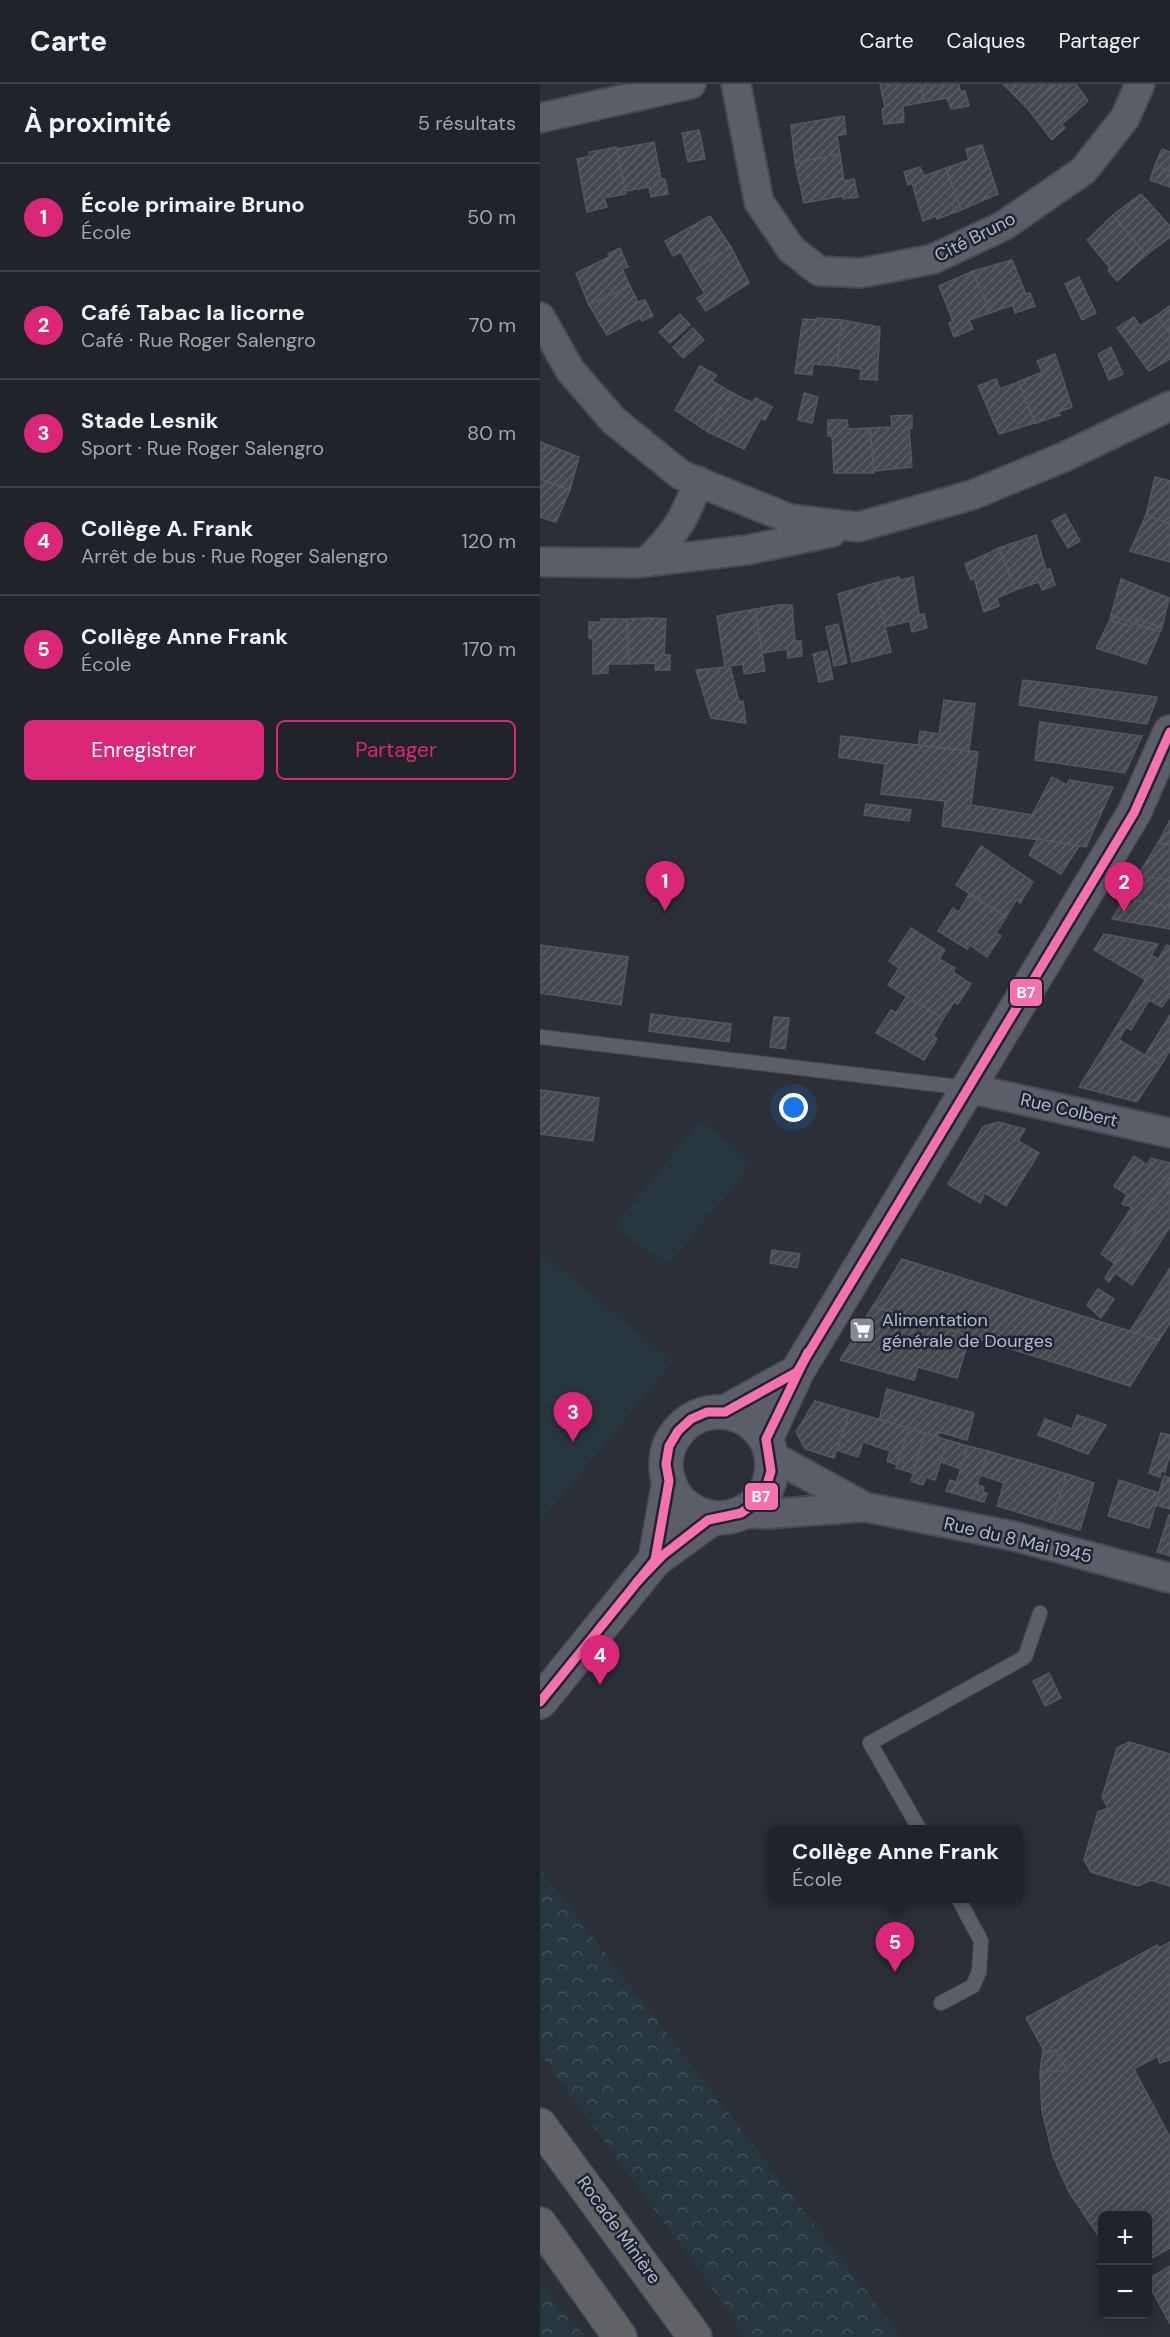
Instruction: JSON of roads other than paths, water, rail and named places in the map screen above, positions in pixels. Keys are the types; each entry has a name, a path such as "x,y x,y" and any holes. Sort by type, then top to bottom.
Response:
{"highway":[{"name":"Rocade Minière","path":"540,2125 695,2337"},
{"path":"540,2224 620,2337"}],"street":[{"path":"540,118 691,84"},
{"name":"Cité Bruno","path":"736,84 759,202 791,249 819,271 861,273 933,260 1003,226 1083,171 1125,118 1140,84"},
{"path":"540,317 570,370 613,420 681,475 790,519 858,527"},
{"path":"540,562 647,562 747,550 858,527 972,495 1064,457 1170,406"},
{"path":"647,562 671,539 687,512 698,481"},
{"path":"540,1702 655,1560 728,1515 757,1503 767,1489 772,1473 769,1447 796,1372 1134,813 1170,732"},
{"name":"Rue Colbert","path":"968,1088 1170,1133"},
{"path":"725,1412 796,1372"},
{"path":"728,1515 693,1511 678,1499 669,1481 666,1464 669,1446 678,1431 691,1419 707,1412 725,1412 749,1420 769,1447"},
{"name":"Rue du 8 Mai 1945","path":"769,1447 865,1507"},
{"path":"655,1560 669,1481"},
{"name":"Rue du 8 Mai 1945","path":"728,1515 865,1507 1013,1536 1170,1578"}],"lane":[{"path":"540,1037 968,1088"},
{"path":"917,1825 870,1743 1025,1657 1040,1613"},
{"path":"941,2003 973,1986 979,1972 981,1941 960,1903"}],"place":[{"name":"École primaire Bruno","path":"665,911"},
{"name":"Café Tabac la licorne","path":"1124,912"},
{"name":"Alimentation générale de Dourges","path":"862,1330"},
{"name":"Stade Lesnik","path":"573,1442"},
{"name":"Collège A. Frank","path":"600,1685"},
{"name":"Collège Anne Frank","path":"895,1972"}]}
